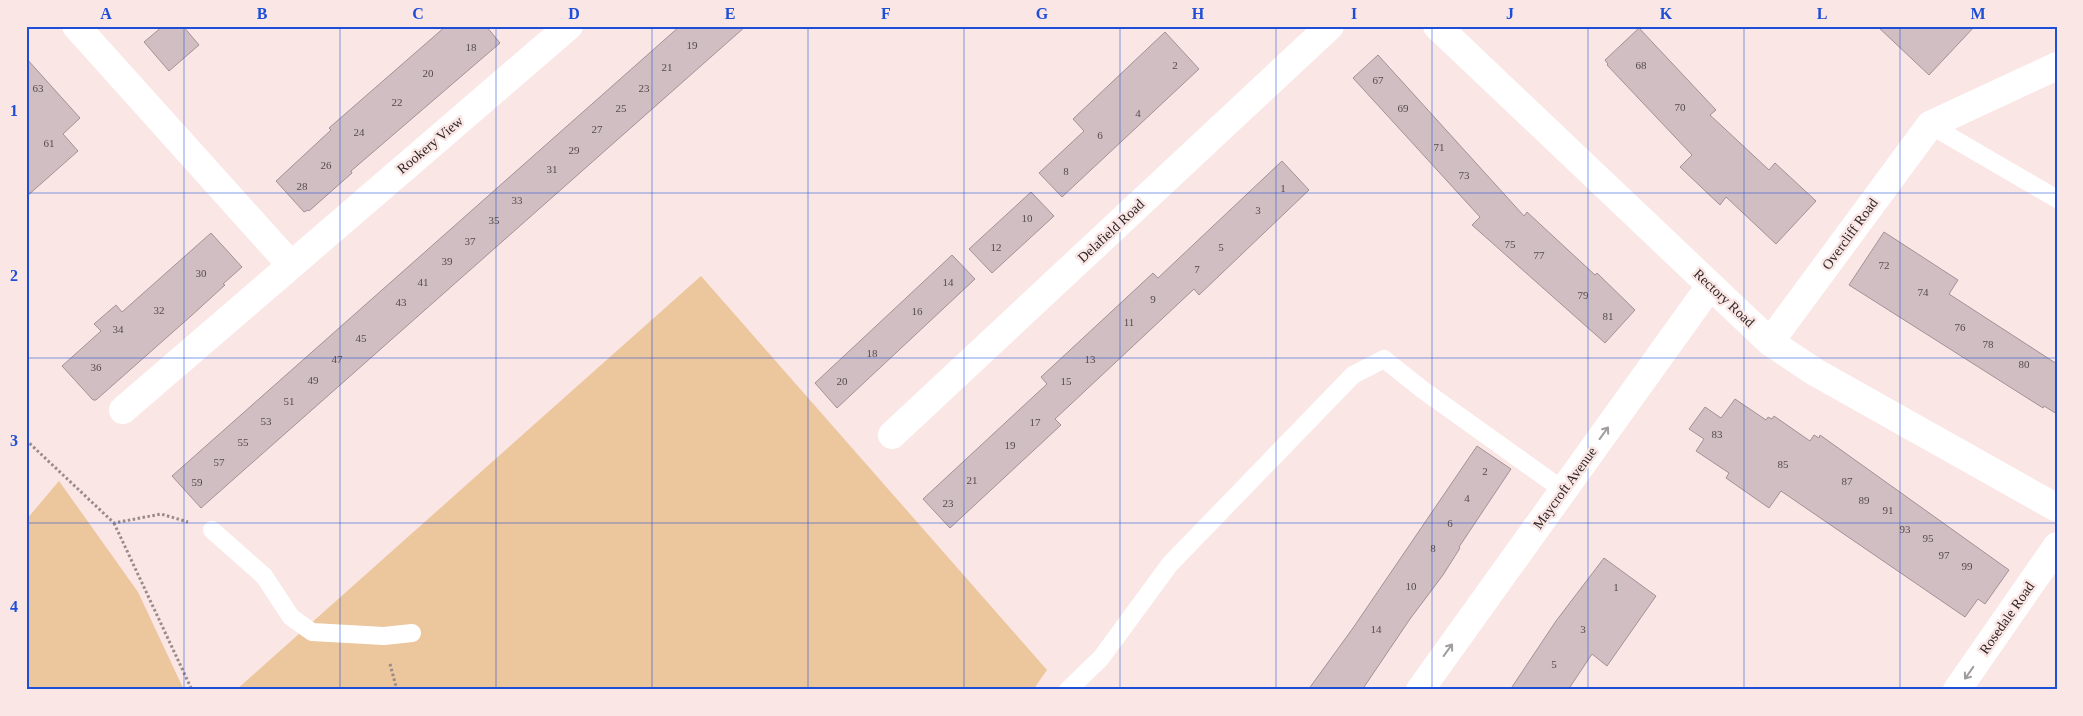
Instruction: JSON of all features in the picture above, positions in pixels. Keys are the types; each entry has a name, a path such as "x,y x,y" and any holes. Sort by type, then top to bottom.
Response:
{"street":[{"path":"76,26 290,264"},
{"name":"Rookery View","path":"122,410 569,26"},
{"name":"Delafield Road","path":"892,435 1330,26"},
{"name":"Rectory Road","path":"1437,26 1770,342 1815,372 2057,508"},
{"name":"Overcliff Road","path":"1770,342 1930,125 2057,66"},
{"name":"Maycroft Avenue","path":"1420,690 1710,286"},
{"name":"Rosedale Road","path":"1957,690 2057,546"}],"lane":[{"path":"1930,125 2057,199"},
{"path":"1068,690 1101,658 1170,564 1353,374 1384,359 1422,390 1563,490"},
{"path":"212,530 264,576 291,617 312,632 384,636 412,633"}],"path":[{"path":"26,440 114,523 192,690"},
{"path":"114,523 162,514 212,530"}],"shaded area":[{"path":"701,276 1047,670 1033,690 236,690"},
{"path":"59,481 138,592 184,690 26,690 26,520"}],"building":[{"path":"163,26 183,26 199,45 169,71 144,42"},
{"path":"446,26 486,26 500,43 351,171 352,173 309,211 304,212 276,181 331,130 329,128"},
{"path":"680,26 746,26 201,508 172,476"},
{"path":"1877,26 1975,26 1929,75"},
{"path":"1639,28 1716,110 1710,115 1769,170 1775,163 1816,201 1776,244 1726,197 1720,205 1680,167 1692,155 1607,65 1605,60"},
{"path":"1165,32 1199,69 1062,197 1039,173 1084,131 1073,119"},
{"path":"1378,55 1524,216 1527,212 1595,275 1597,273 1635,310 1605,343 1472,225 1480,217 1353,78"},
{"path":"26,58 80,118 63,134 78,151 26,197"},
{"path":"1282,161 1309,190 1199,295 1194,289 1055,419 1061,425 950,528 923,499 1047,384 1041,377 1153,273 1158,278"},
{"path":"1031,192 1054,216 992,273 969,249"},
{"path":"1884,232 1958,280 1949,294 2057,364 2057,414 2044,406 2043,408 1849,285"},
{"path":"211,233 242,267 191,316 96,400 93,400 62,366 101,331 94,324 116,305 122,312"},
{"path":"952,255 975,279 837,408 815,383"},
{"path":"1735,399 1766,420 1768,417 1772,419 1774,416 1810,441 1814,435 1819,438 1820,435 2009,570 1985,604 1978,599 1965,617 1781,491 1769,508 1726,478 1729,473 1696,451 1704,439 1689,429 1705,407 1721,418"},
{"path":"1477,446 1511,469 1459,547 1443,575 1410,619 1362,690 1308,690 1353,628"},
{"path":"1604,558 1656,596 1607,666 1592,654 1568,690 1510,690 1556,621"}]}
